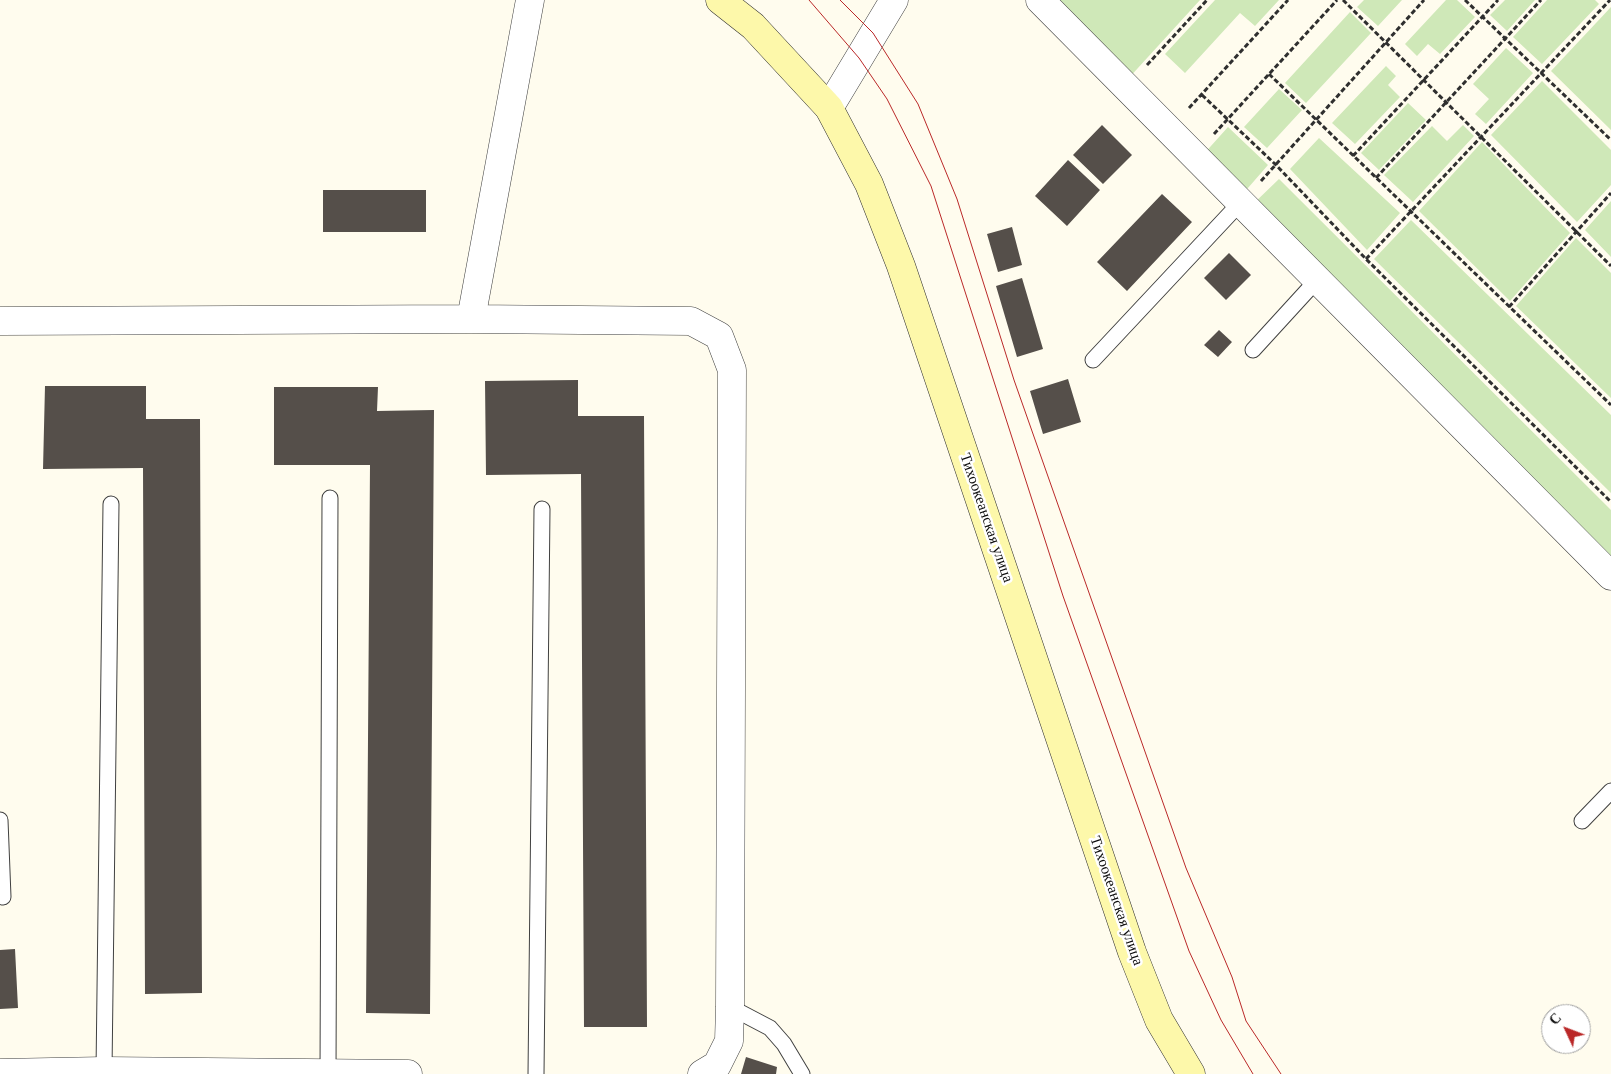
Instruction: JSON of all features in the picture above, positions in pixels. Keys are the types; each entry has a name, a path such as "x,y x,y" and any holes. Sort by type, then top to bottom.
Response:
{"main road":[{"name":"Тихоокеанская улица","path":"720,0 753,26 829,108 869,184 901,266 1132,952 1159,1020 1190,1074"}],"street":[{"path":"470,319 530,0"},
{"path":"829,108 894,0"},
{"path":"1040,0 1611,576"},
{"path":"0,321 470,319 691,321 719,336 732,370 730,1007 729,1041 717,1065 702,1074"},
{"path":"0,1073 104,1071 138,1073 408,1074"}],"lane":[{"path":"1093,360 1240,203"},
{"path":"1253,350 1317,280"},
{"path":"328,1073 330,498"},
{"path":"104,1071 111,504"},
{"path":"536,1074 542,509"},
{"path":"1582,821 1611,791"},
{"path":"0,820 3,897"},
{"path":"730,1007 770,1028 784,1044 802,1074"}],"path":[{"path":"1126,88 1207,0"},
{"path":"1169,131 1288,0"},
{"path":"1193,156 1337,0"},
{"path":"1343,0 1611,266"},
{"path":"1240,203 1424,0"},
{"path":"1465,0 1611,140"},
{"path":"1353,156 1498,0"},
{"path":"1376,178 1541,0"},
{"path":"1366,259 1610,0"},
{"path":"1269,74 1611,405"},
{"path":"1202,94 1275,164 1366,259 1611,502"},
{"path":"1509,307 1611,193"}],"green space":[{"path":"1049,0 1200,0 1127,80"},
{"path":"1215,0 1279,0 1255,26 1240,13 1185,73 1165,54"},
{"path":"1364,0 1402,0 1378,26 1357,7"},
{"path":"1446,0 1457,0 1475,17 1440,54 1428,44 1417,56 1405,44"},
{"path":"1505,0 1535,0 1507,31 1490,15"},
{"path":"1547,0 1595,0 1599,4 1542,64 1513,37"},
{"path":"1611,7 1611,130 1551,71"},
{"path":"1350,12 1371,33 1306,103 1285,83"},
{"path":"1506,48 1533,73 1486,124 1475,114 1489,99 1473,84"},
{"path":"1386,66 1396,76 1388,85 1400,97 1355,144 1332,123"},
{"path":"1542,81 1611,150 1611,185 1577,222 1491,135"},
{"path":"1279,89 1302,110 1267,148 1244,127"},
{"path":"1408,103 1426,120 1379,170 1361,153"},
{"path":"1463,125 1474,136 1413,202 1384,175 1432,126 1447,141"},
{"path":"1228,127 1268,165 1241,196 1202,156"},
{"path":"1319,138 1400,213 1367,250 1290,169"},
{"path":"1482,142 1570,233 1510,301 1419,211"},
{"path":"1279,179 1611,510 1611,567 1251,206"},
{"path":"1611,201 1611,257 1585,230"},
{"path":"1411,220 1611,415 1611,493 1374,259"},
{"path":"1576,238 1611,273 1611,398 1516,306"}],"building":[{"path":"1102,125 1132,155 1103,184 1073,155"},
{"path":"1068,160 1100,190 1067,226 1035,196"},
{"path":"323,190 426,190 426,232 323,232"},
{"path":"1162,194 1192,222 1127,291 1097,262"},
{"path":"1012,227 1022,265 998,272 987,234"},
{"path":"1229,253 1251,275 1226,300 1204,278"},
{"path":"1022,278 1043,349 1017,357 996,286"},
{"path":"1219,330 1232,342 1218,357 1204,345"},
{"path":"1068,379 1081,422 1043,434 1030,391"},
{"path":"578,380 578,416 644,416 647,1027 584,1027 581,474 486,475 485,381"},
{"path":"45,386 146,386 146,419 200,419 202,993 145,994 143,468 43,469"},
{"path":"274,387 378,387 377,411 434,410 430,1014 366,1013 370,465 274,465"},
{"path":"15,949 18,1008 0,1009 0,950"},
{"path":"746,1057 777,1067 776,1074 741,1074"}],"tram line":[{"path":"809,0 859,58 887,99 931,186 1063,596 1189,951 1221,1020 1253,1074"},
{"path":"840,0 873,33 918,104 957,199 1014,380 1186,868 1232,977 1246,1021 1281,1074"}]}
